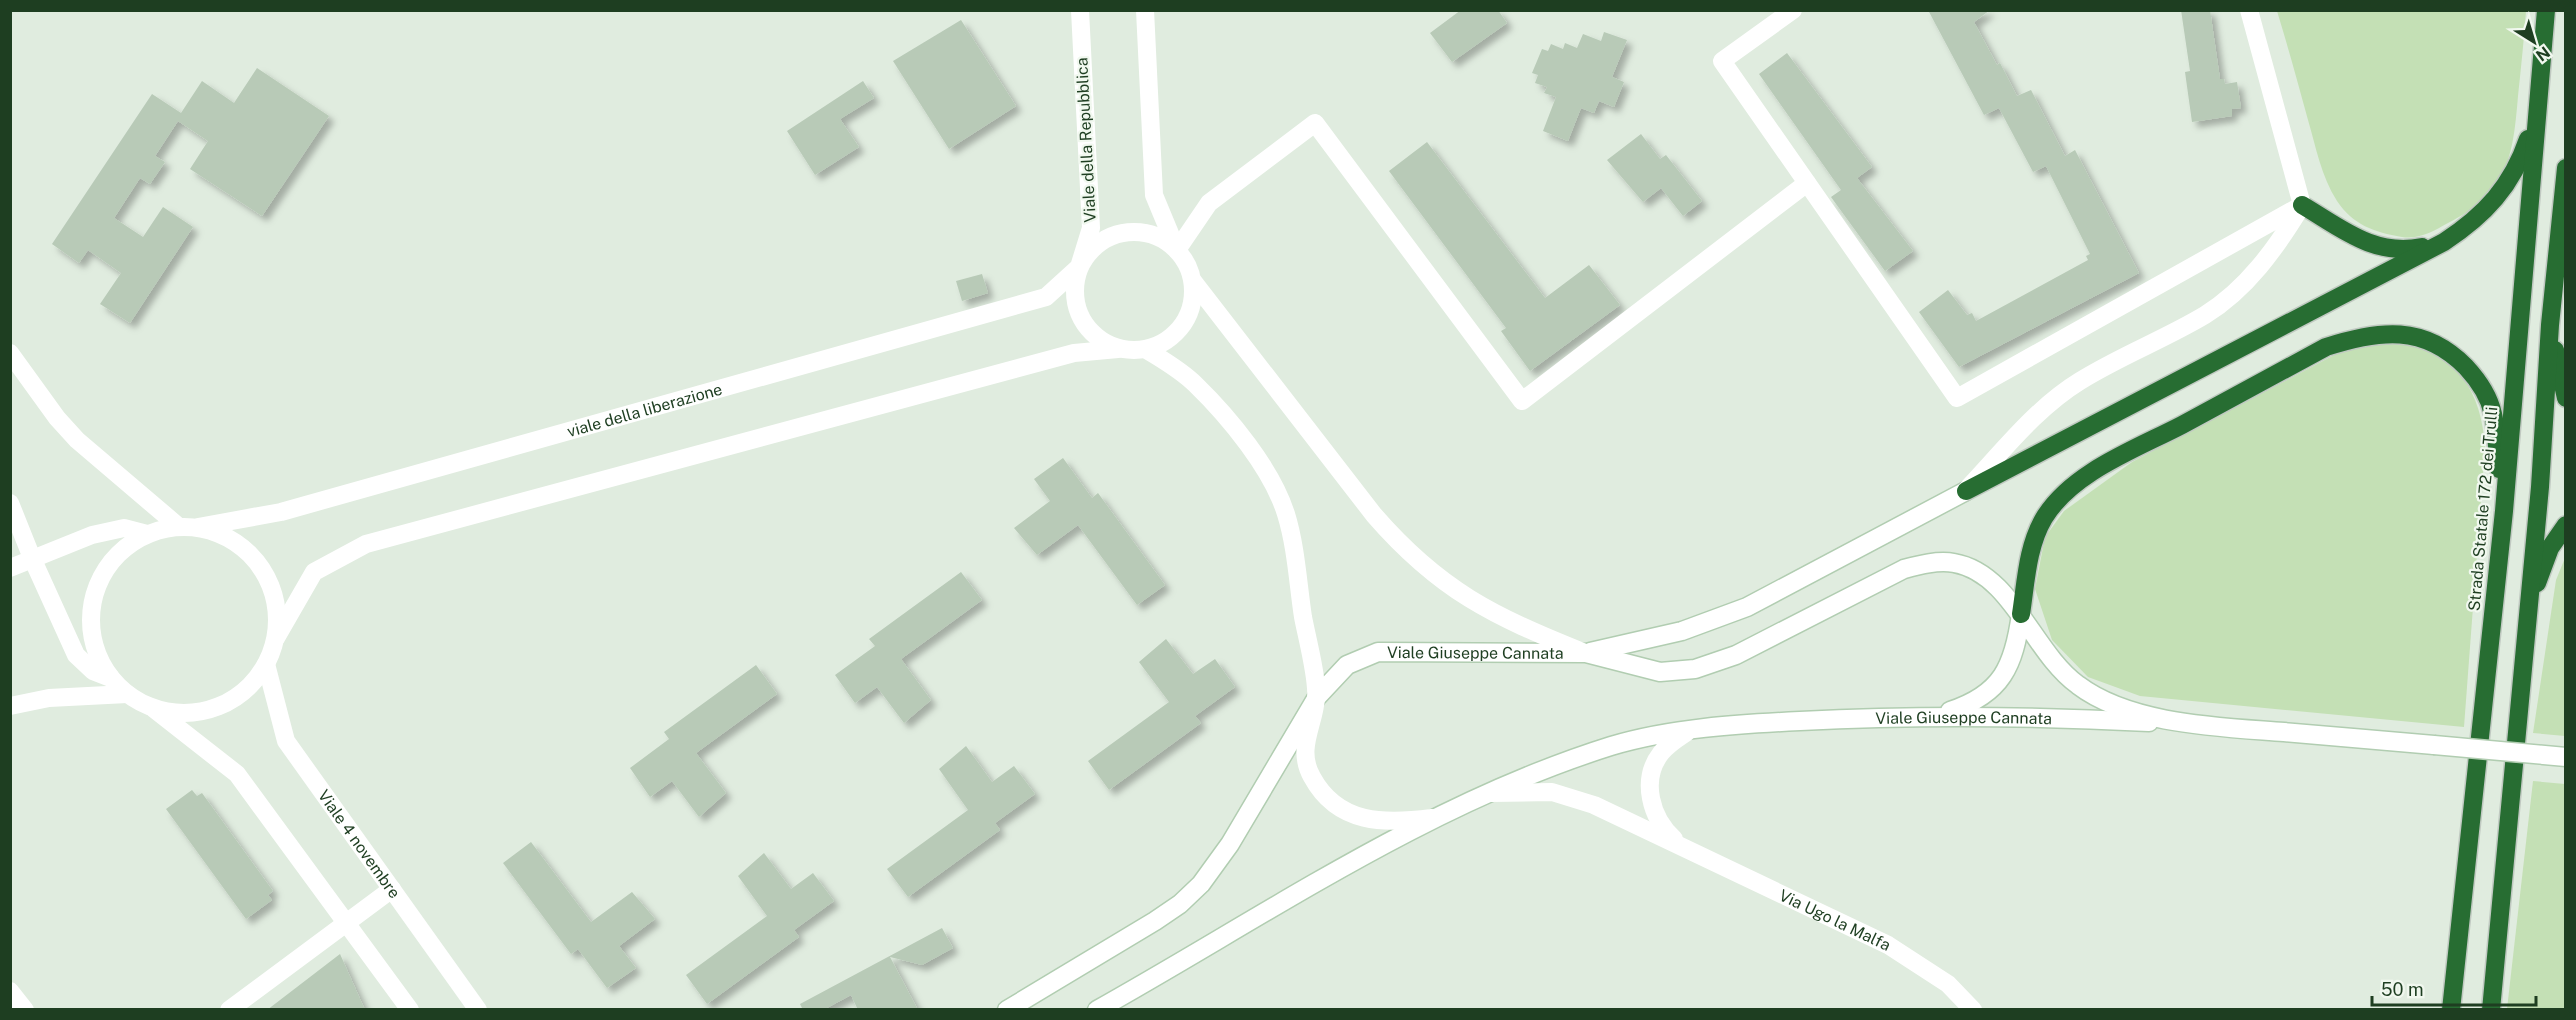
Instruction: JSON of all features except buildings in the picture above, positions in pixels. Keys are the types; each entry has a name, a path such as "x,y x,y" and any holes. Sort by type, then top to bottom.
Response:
{"highway":[{"name":"Strada Statale 172 dei Trulli","path":"2451,1010 2504,511 2546,10"},
{"path":"1966,491 2444,242 2470,225 2491,207 2508,185 2521,161 2538,109"},
{"path":"2492,1010 2540,487 2550,325 2565,168"},
{"path":"2302,205 2377,246 2401,251 2444,242"},
{"path":"2550,325 2565,398"},
{"path":"2021,614 2031,547 2044,519 2059,498 2088,475 2326,347 2358,337 2392,333 2418,336 2439,346 2473,375 2485,393 2493,415 2504,511"},
{"path":"2528,616 2550,548 2565,525"}],"street":[{"name":"Viale della Repubblica","path":"1079,267 1091,228 1080,10"},
{"path":"1145,10 1154,195 1177,250"},
{"path":"1792,10 1722,62 1957,398 2302,205"},
{"path":"1193,281 1374,515 1406,552 1452,590 1512,624 1586,653 1682,632 1747,608 1966,491 2043,407 2080,381 2207,314 2254,274 2277,246 2302,205 2249,10"},
{"path":"1177,250 1209,203 1315,123 1521,401 1807,183"},
{"path":"1118,349 1099,340 1084,326 1076,308 1074,287 1079,267 1097,245 1123,232 1143,232 1162,238 1177,250 1188,264 1193,281 1193,299 1188,317 1171,337 1147,350"},
{"name":"viale della liberazione","path":"198,527 281,512 1046,297 1079,267"},
{"path":"152,707 185,713 217,707 245,690 266,664 276,638 314,572 366,544 1074,353 1118,349 1147,350 1175,367 1202,391 1264,468 1286,515 1317,697 1305,737 1305,757 1311,777 1323,793 1354,815 1376,822 1396,823 1432,818"},
{"path":"10,353 57,418 77,440 178,526"},
{"path":"10,503 76,656 93,671 111,678"},
{"path":"276,638 277,608 268,579 251,554 227,536 198,527 178,526 147,534 123,549 104,571 93,597 91,626 97,653 111,678 127,694 152,707 237,774 410,1010"},
{"path":"10,568 92,535 124,528 147,534"},
{"name":"Viale Giuseppe Cannata","path":"1007,1010 1155,921 1180,904 1201,884 1230,844 1317,697 1347,665 1378,652 1586,653 1660,672 1695,669 1736,655 1904,569 1926,564 1953,563 1976,572 2008,599 2021,614 2040,646 2078,686 2110,702 2178,723"},
{"path":"1921,716 1951,711 1973,703 1988,693 2010,665 2016,646 2021,614"},
{"name":"Viale 4 novembre","path":"266,664 286,741 477,1010"},
{"path":"10,706 49,698 127,694"},
{"name":"Viale Giuseppe Cannata","path":"1096,1010 1432,818 1485,794 1613,746 1687,732 1770,723 1921,716 2015,715 2178,723"},
{"path":"2178,723 2565,757"},
{"name":"Via Ugo la Malfa","path":"1685,847 1661,825 1651,801 1649,789 1655,762 1662,752 1687,732"},
{"name":"Via Ugo la Malfa","path":"1485,794 1552,792 1572,796 1685,847 1888,945 1948,984 1972,1010"},
{"path":"229,1010 392,889"},
{"path":"10,991 25,1010"}],"green space":[{"path":"2277,11 2526,11 2516,118 2509,155 2504,171 2484,199 2437,229 2408,238 2382,233 2357,222 2350,216 2337,201 2323,172"},
{"path":"2400,343 2420,348 2437,356 2463,378 2472,392 2483,427 2485,447 2464,727 2140,696 2088,677 2052,640 2035,589 2045,537 2064,511 2132,462 2336,354 2368,344"},
{"path":"2565,558 2565,736 2533,733 2556,580"},
{"path":"2533,781 2565,784 2565,1009 2507,1009"}]}
